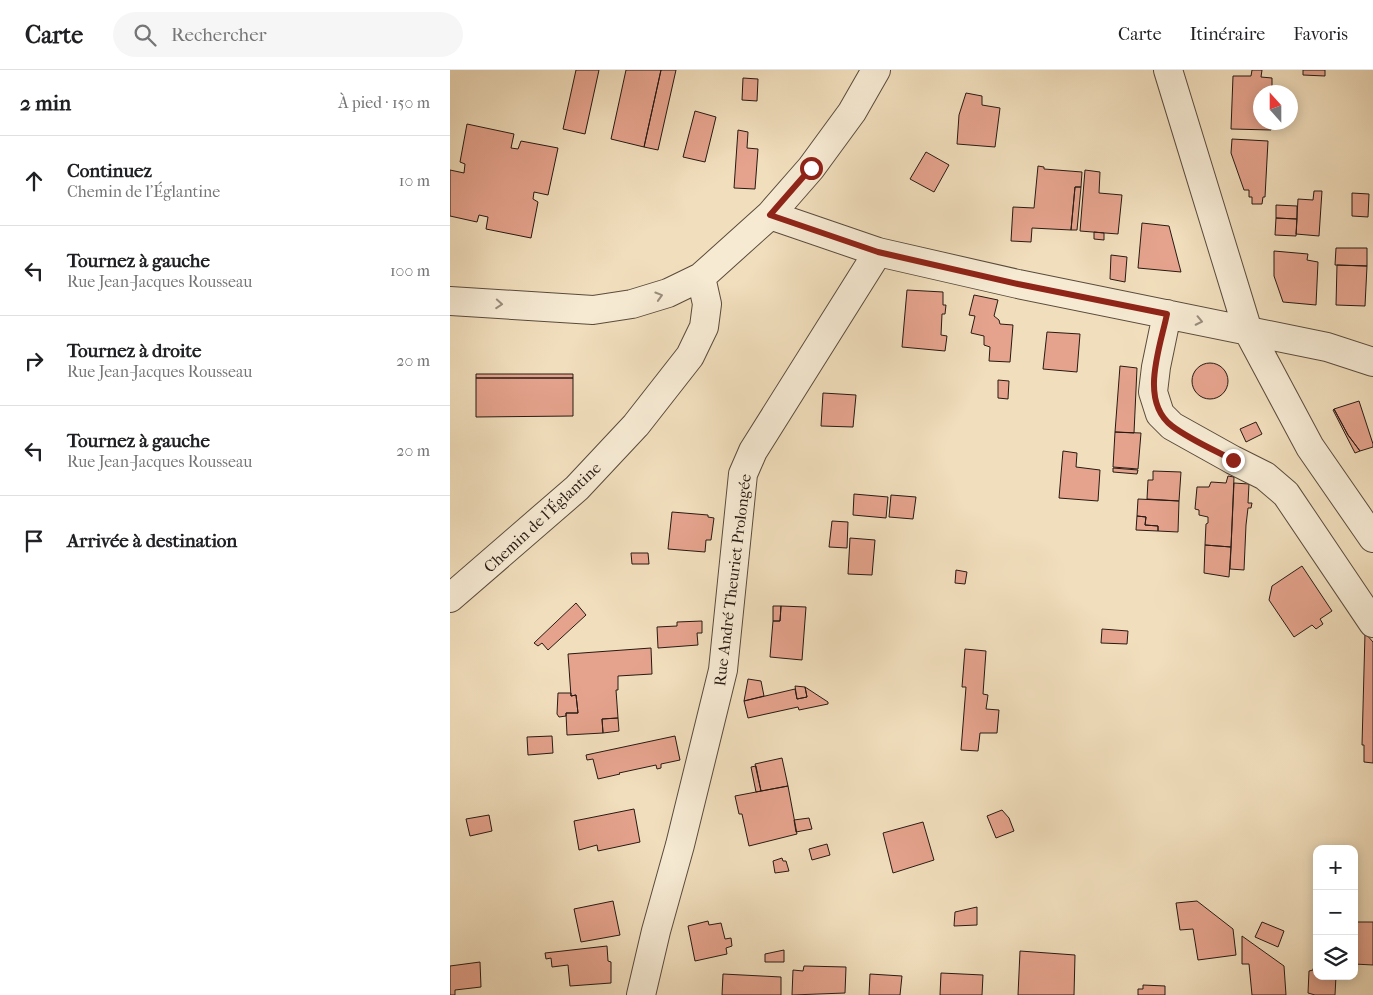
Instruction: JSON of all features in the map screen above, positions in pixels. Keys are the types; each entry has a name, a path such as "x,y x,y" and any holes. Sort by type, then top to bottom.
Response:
{"street":[{"path":"450,301 593,310 632,304 668,293 701,277 770,215 811,168 852,112 876,70"},
{"path":"1168,70 1248,331 1310,447 1373,538"},
{"path":"770,215 878,252 1018,284 1327,347 1373,362"},
{"name":"Rue André Theuriet Prolongée","path":"641,995 723,670 743,474 753,450 878,252"},
{"name":"Chemin de l'Églantine","path":"450,598 578,488 636,425 690,356 704,327 707,304 701,277"},
{"path":"1167,314 1153,392 1160,414 1172,426 1265,476 1286,494 1373,623"}],"building":[{"path":"576,70 599,70 585,134 563,129"},
{"path":"626,70 661,70 644,147 611,139"},
{"path":"661,70 676,70 658,150 644,147"},
{"path":"1252,70 1262,70 1261,77 1272,78 1272,85 1253,85 1253,130 1231,129 1233,76 1251,76"},
{"path":"1303,70 1325,70 1325,76 1303,75"},
{"path":"743,78 758,79 757,101 742,100"},
{"path":"966,93 982,96 982,105 1000,108 995,147 957,144 959,115"},
{"path":"695,111 716,117 705,162 683,157"},
{"path":"467,124 514,134 511,148 518,149 521,141 558,148 548,195 534,192 533,199 538,202 531,238 486,229 488,217 479,215 477,222 450,216 450,170 464,173 465,164 460,162"},
{"path":"738,130 748,132 747,148 758,149 755,189 734,188"},
{"path":"1232,139 1268,141 1265,197 1263,197 1262,204 1252,204 1249,190 1244,190 1231,153"},
{"path":"926,152 949,165 934,192 910,179"},
{"path":"1038,166 1044,167 1044,169 1082,172 1081,187 1075,187 1071,230 1032,228 1031,242 1011,241 1013,207 1034,208"},
{"path":"1085,170 1100,172 1099,193 1122,195 1118,234 1080,231"},
{"path":"1075,187 1081,187 1077,230 1071,230"},
{"path":"1314,191 1322,191 1319,236 1296,234 1298,199 1313,200"},
{"path":"1352,193 1369,194 1368,217 1352,216"},
{"path":"1276,205 1297,206 1297,219 1276,218"},
{"path":"1276,218 1297,219 1296,236 1275,235"},
{"path":"1142,223 1169,226 1181,272 1138,268"},
{"path":"1094,232 1104,233 1104,240 1094,239"},
{"path":"1336,248 1367,248 1367,266 1335,265"},
{"path":"1274,251 1308,254 1307,260 1318,262 1316,305 1283,302 1274,276"},
{"path":"1111,255 1127,257 1125,282 1110,279"},
{"path":"1337,265 1367,266 1365,306 1336,305"},
{"path":"907,290 943,292 943,305 946,305 945,314 942,314 941,335 947,336 945,351 902,347"},
{"path":"974,295 998,300 994,316 999,320 1000,324 1013,325 1010,362 989,361 990,347 984,345 984,336 971,333 975,316 969,315"},
{"path":"1047,332 1080,334 1077,372 1043,369"},
{"path":"1210,363 1222,369 1228,381 1222,393 1210,399 1198,393 1192,381 1198,369"},
{"path":"1120,366 1137,368 1134,433 1115,432"},
{"path":"476,374 573,374 573,378 476,378"},
{"path":"476,378 573,378 573,416 476,417"},
{"path":"998,380 1009,381 1008,399 998,398"},
{"path":"823,393 856,395 853,427 821,426"},
{"path":"1359,401 1373,444 1373,447 1360,451 1348,435 1334,409"},
{"path":"1334,409 1348,435 1360,451 1355,453"},
{"path":"1256,422 1262,434 1246,442 1240,429"},
{"path":"1115,432 1141,433 1138,469 1113,467"},
{"path":"1063,451 1077,453 1076,467 1100,470 1098,501 1059,498"},
{"path":"1113,468 1138,470 1137,474 1113,472"},
{"path":"1153,471 1181,472 1179,501 1147,499 1148,480 1153,480"},
{"path":"1228,476 1234,477 1231,547 1205,545 1208,517 1199,515 1199,510 1195,509 1197,487 1209,487 1211,482 1226,483"},
{"path":"1234,483 1249,484 1248,503 1252,503 1251,508 1248,508 1244,570 1230,569"},
{"path":"854,494 888,497 886,518 853,515"},
{"path":"891,495 916,497 913,519 889,517"},
{"path":"1138,499 1179,501 1178,532 1158,531 1158,526 1145,525 1146,517 1137,516"},
{"path":"672,512 708,515 708,517 714,518 711,540 706,540 705,552 668,549"},
{"path":"1137,516 1146,517 1145,525 1158,526 1158,531 1136,530"},
{"path":"832,521 848,522 847,548 829,547"},
{"path":"850,538 875,540 872,575 848,574"},
{"path":"1205,545 1231,547 1229,577 1204,573"},
{"path":"631,553 648,553 649,564 632,564"},
{"path":"1302,566 1332,611 1320,619 1323,624 1316,629 1312,625 1294,637 1269,600 1272,586"},
{"path":"956,570 967,572 965,584 955,583"},
{"path":"576,603 586,615 548,650 542,643 538,646 534,643"},
{"path":"773,606 781,606 780,621 773,621"},
{"path":"781,606 806,607 802,660 770,657 773,621 780,621"},
{"path":"702,621 702,633 697,633 698,645 658,648 657,627 677,626 677,622"},
{"path":"1102,629 1128,631 1127,644 1101,643"},
{"path":"1365,633 1373,642 1373,763 1364,762 1364,745 1362,745"},
{"path":"651,648 652,674 618,676 618,690 616,690 618,718 602,719 603,733 567,735 566,713 578,713 576,695 571,696 568,654"},
{"path":"965,649 986,651 983,694 988,695 986,709 999,710 997,733 980,733 978,751 961,750 966,687 962,687"},
{"path":"748,679 761,681 764,696 744,701"},
{"path":"795,686 805,687 807,697 797,699"},
{"path":"805,687 828,702 828,704 799,710 798,707 748,718 744,701 795,689 797,699 807,697"},
{"path":"558,693 571,693 571,696 576,695 578,713 566,713 566,716 559,717 557,714"},
{"path":"618,718 619,731 603,733 602,719"},
{"path":"552,736 553,753 528,755 527,737"},
{"path":"675,736 680,760 661,764 661,768 657,769 656,765 598,779 593,759 587,760 586,755"},
{"path":"782,758 788,786 761,791 755,764"},
{"path":"756,766 761,791 756,792 751,767"},
{"path":"788,786 797,834 749,846 742,814 739,814 735,796"},
{"path":"634,809 640,842 598,851 597,845 579,850 574,821"},
{"path":"1002,810 1009,818 1014,831 996,838 987,816"},
{"path":"489,815 492,831 470,836 466,819"},
{"path":"809,818 812,829 796,832 794,820"},
{"path":"923,822 934,860 893,873 883,833"},
{"path":"827,844 830,855 812,860 809,849"},
{"path":"782,858 783,861 786,861 789,871 775,873 773,861"},
{"path":"613,901 620,935 581,942 574,909"},
{"path":"1197,901 1233,929 1236,955 1198,960 1193,929 1180,930 1176,903"},
{"path":"977,907 977,925 954,926 955,912"},
{"path":"708,921 709,925 721,923 725,939 731,938 732,946 726,948 727,954 695,961 688,926"},
{"path":"1262,922 1284,931 1278,947 1255,937"},
{"path":"1358,922 1373,922 1373,965 1358,964"},
{"path":"1242,936 1284,966 1286,995 1252,995 1249,964 1242,964"},
{"path":"607,946 608,961 611,962 611,983 570,986 568,965 552,967 551,958 546,959 545,953"},
{"path":"784,950 784,962 765,962 765,954"},
{"path":"1020,951 1075,955 1074,995 1018,995"},
{"path":"480,962 481,987 455,990 455,995 450,995 450,966"},
{"path":"804,966 846,967 845,993 792,995 793,970 803,971"},
{"path":"1313,970 1313,980 1336,980 1335,995 1308,993 1309,971"},
{"path":"941,973 983,975 982,995 940,995"},
{"path":"723,974 781,977 781,995 722,995"},
{"path":"870,974 902,976 900,995 869,995"},
{"path":"1143,985 1165,986 1165,995 1138,995 1138,989 1143,989"}],"route":[{"path":"811,168 770,215 878,252 1018,284 1167,314 1153,392 1160,414 1172,426 1233,460"}]}
